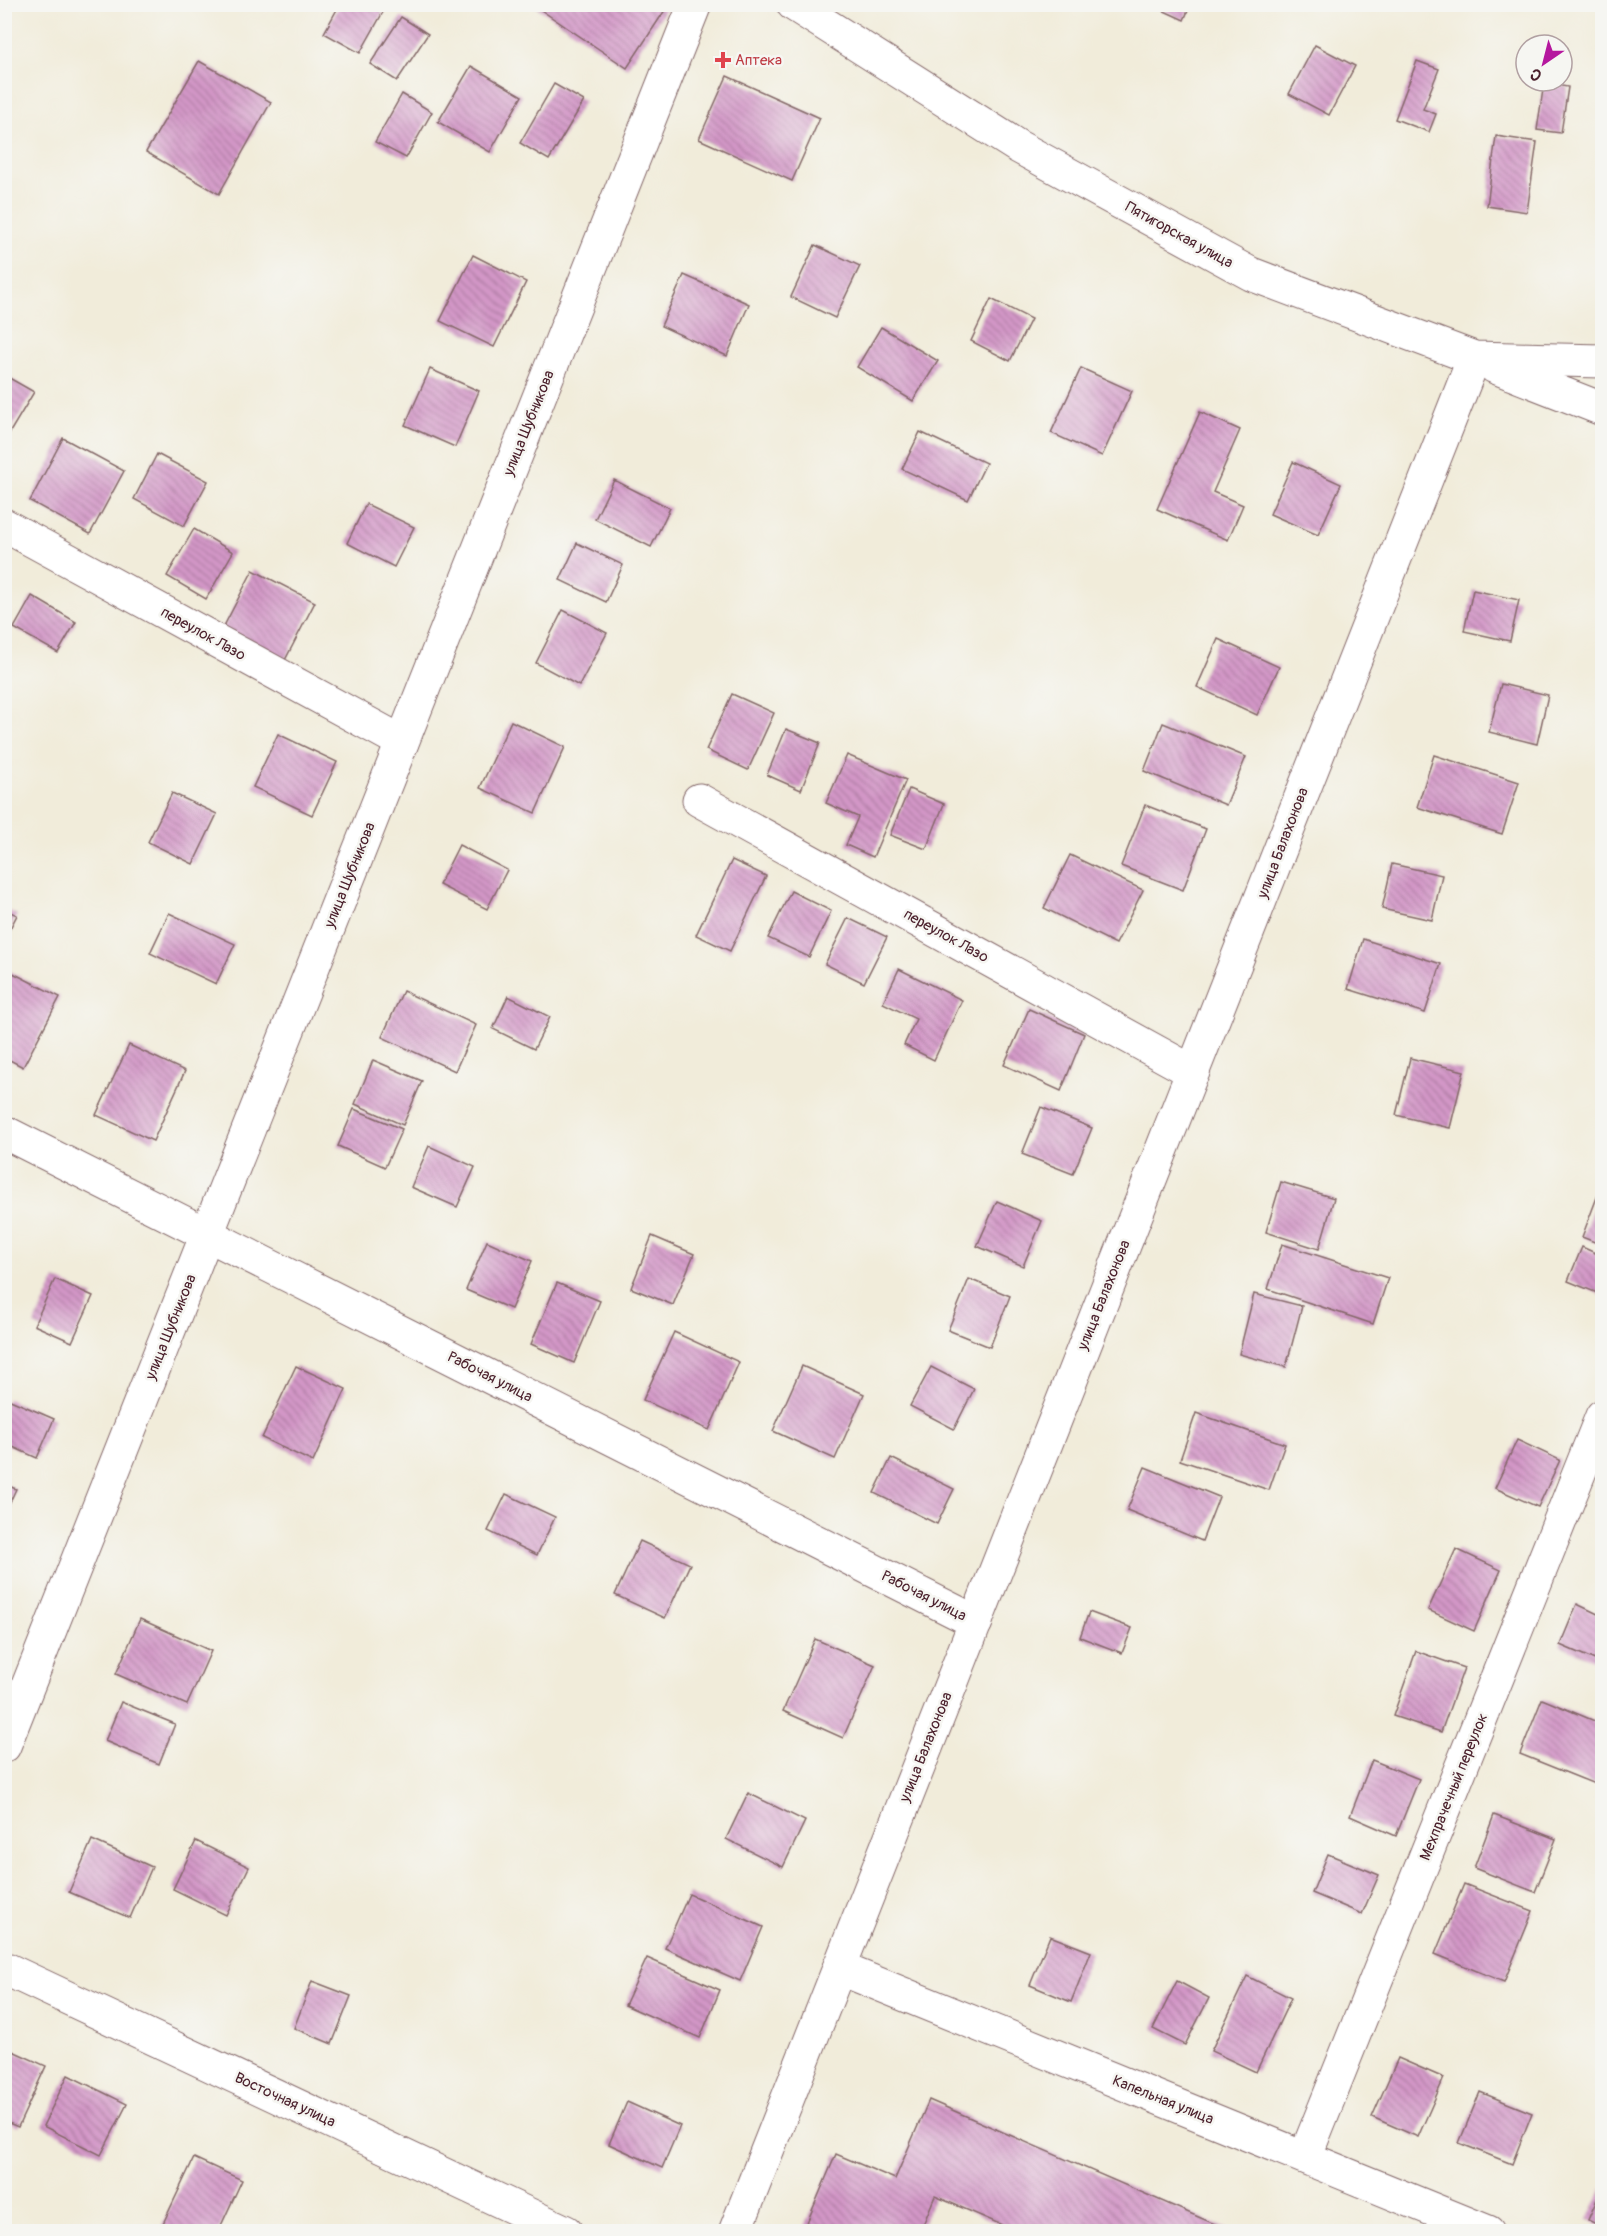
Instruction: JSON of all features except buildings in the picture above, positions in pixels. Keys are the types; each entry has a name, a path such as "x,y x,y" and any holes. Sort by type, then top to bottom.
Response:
{"street":[{"name":"улица Шубникова","path":"4,1746 695,4"},
{"name":"Пятигорская улица","path":"793,4 1017,146 1251,274 1474,358 1602,361"},
{"path":"1474,358 1602,409"},
{"name":"улица Балахонова","path":"735,2232 1474,358"},
{"name":"переулок Лазо","path":"4,525 402,742"},
{"name":"переулок Лазо","path":"699,800 1192,1072"},
{"name":"Рабочая улица","path":"4,1132 976,1622"},
{"name":"Мехпрачечный переулок","path":"1305,2157 1602,1416"},
{"name":"Восточная улица","path":"4,1968 566,2232"},
{"name":"Капельная улица","path":"839,1968 1488,2232"}],"place":[{"name":"Аптека","path":"723,60"}]}
